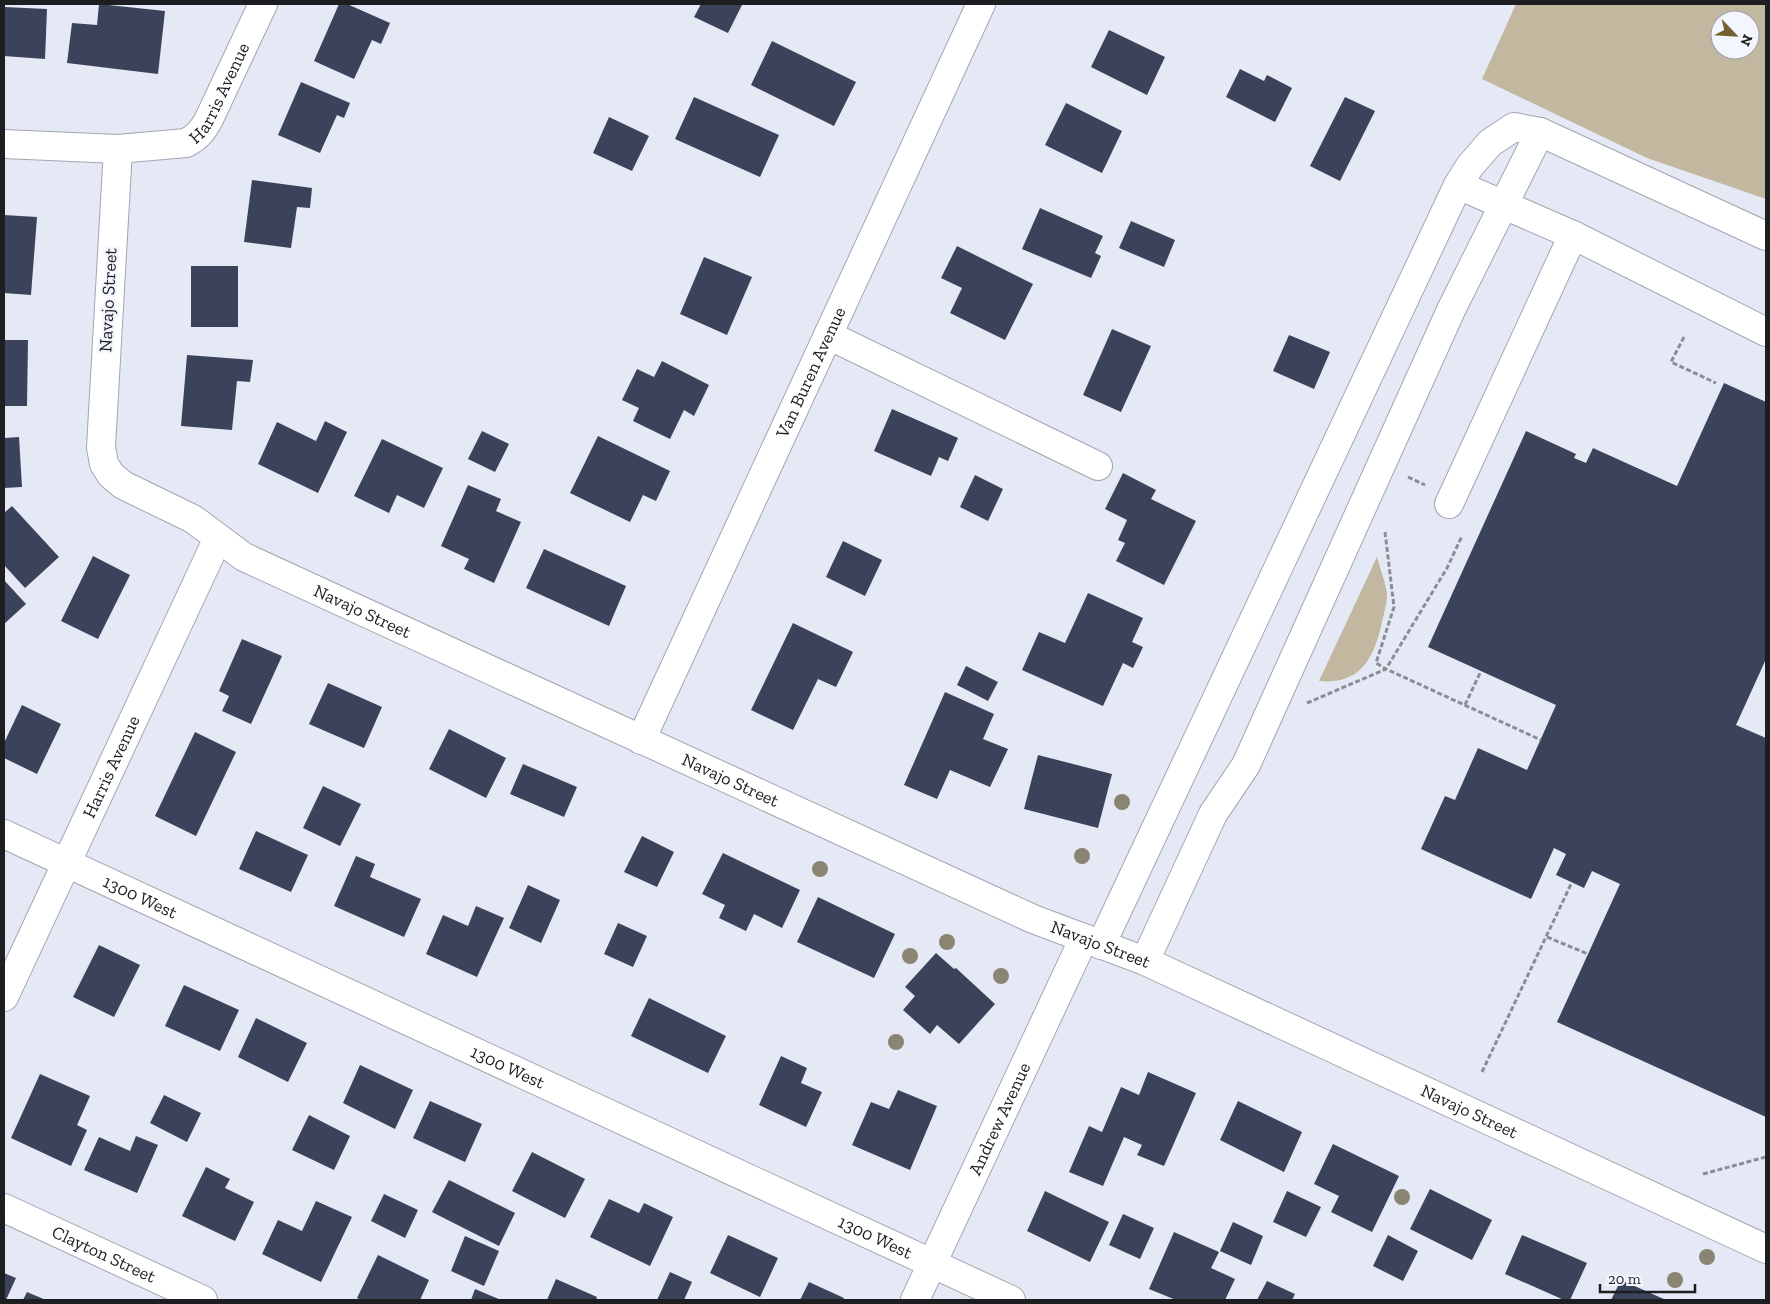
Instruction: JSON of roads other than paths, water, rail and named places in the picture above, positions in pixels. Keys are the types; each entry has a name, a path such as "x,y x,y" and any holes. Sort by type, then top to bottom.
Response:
{"street":[{"name":"Harris Avenue","path":"118,148 186,143 195,139 209,119 263,4"},
{"name":"Van Buren Avenue","path":"641,740 981,4"},
{"name":"Andrew Avenue","path":"915,1300 1092,941 1458,185 1470,166 1490,143 1514,127 1540,132 1766,236"},
{"path":"1145,961 1213,814 1246,765 1451,310 1540,132"},
{"path":"4,144 118,148"},
{"name":"Navajo Street","path":"118,148 101,447 104,464 111,475 123,485 193,519 244,557 1033,919 1145,961 1766,1249"},
{"path":"1458,185 1573,235 1766,332"},
{"path":"1450,504 1573,235"},
{"path":"828,335 1098,466"},
{"name":"Harris Avenue","path":"4,997 218,538"},
{"name":"1300 West","path":"4,834 1012,1300"},
{"name":"Clayton Street","path":"4,1208 203,1300"}]}
